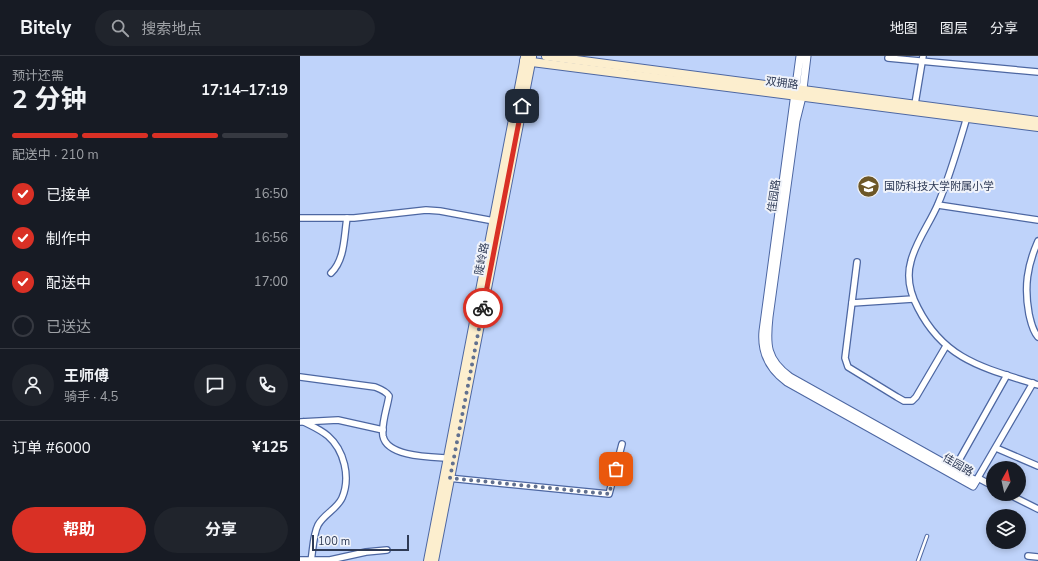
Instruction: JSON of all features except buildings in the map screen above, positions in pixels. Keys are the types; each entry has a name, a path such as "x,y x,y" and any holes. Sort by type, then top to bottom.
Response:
{"main road":[{"name":"双拥路","path":"546,56 1038,127"},
{"name":"双拥路","path":"528,58 799,93 915,104 1038,121"},
{"name":"陡岭路","path":"434,561 447,478 447,458 528,58"},
{"name":"陡岭路","path":"428,561 447,478 528,58"}],"street":[{"name":"佳园路","path":"799,93 800,56"},
{"name":"佳园路","path":"807,56 799,93 762,331 762,344 767,360 778,375 787,382 953,471 973,486 977,479"},
{"path":"888,58 923,59 1038,72"},
{"path":"915,104 923,59"},
{"path":"967,117 952,168 938,205 910,262 909,286 913,299 930,330 946,346 967,360 1036,384 977,479 986,483"},
{"path":"938,205 1038,220"},
{"path":"300,218 346,218 426,210 440,211 494,221"},
{"path":"331,273 338,267 341,257 346,218"},
{"path":"1038,241 1028,267 1026,289 1026,298 1032,326 1038,337"},
{"path":"857,262 845,358 846,364 852,371 904,401 912,401 916,397 946,346"},
{"path":"852,303 913,299"},
{"path":"953,471 1007,375"},
{"path":"300,377 375,387 387,393 389,396 383,430 386,444 392,448 411,454 447,458"},
{"path":"302,422 338,420 383,430"},
{"path":"302,422 328,435 335,443 339,449 346,474 342,498 338,504 323,518 316,530 311,561"},
{"path":"447,478 609,494 622,444"},
{"path":"996,448 1038,466"},
{"path":"1021,501 1038,510"},
{"path":"300,560 330,560 366,552 387,550"},
{"path":"1028,556 1038,557"}],"lane":[{"path":"918,561 927,536"}],"way so far":[{"path":"483,308 450,478 609,494 616,469"}],"place":[{"name":"国防科技大学附属小学","path":"868,186"}],"route":[{"path":"483,308 522,106"}]}
